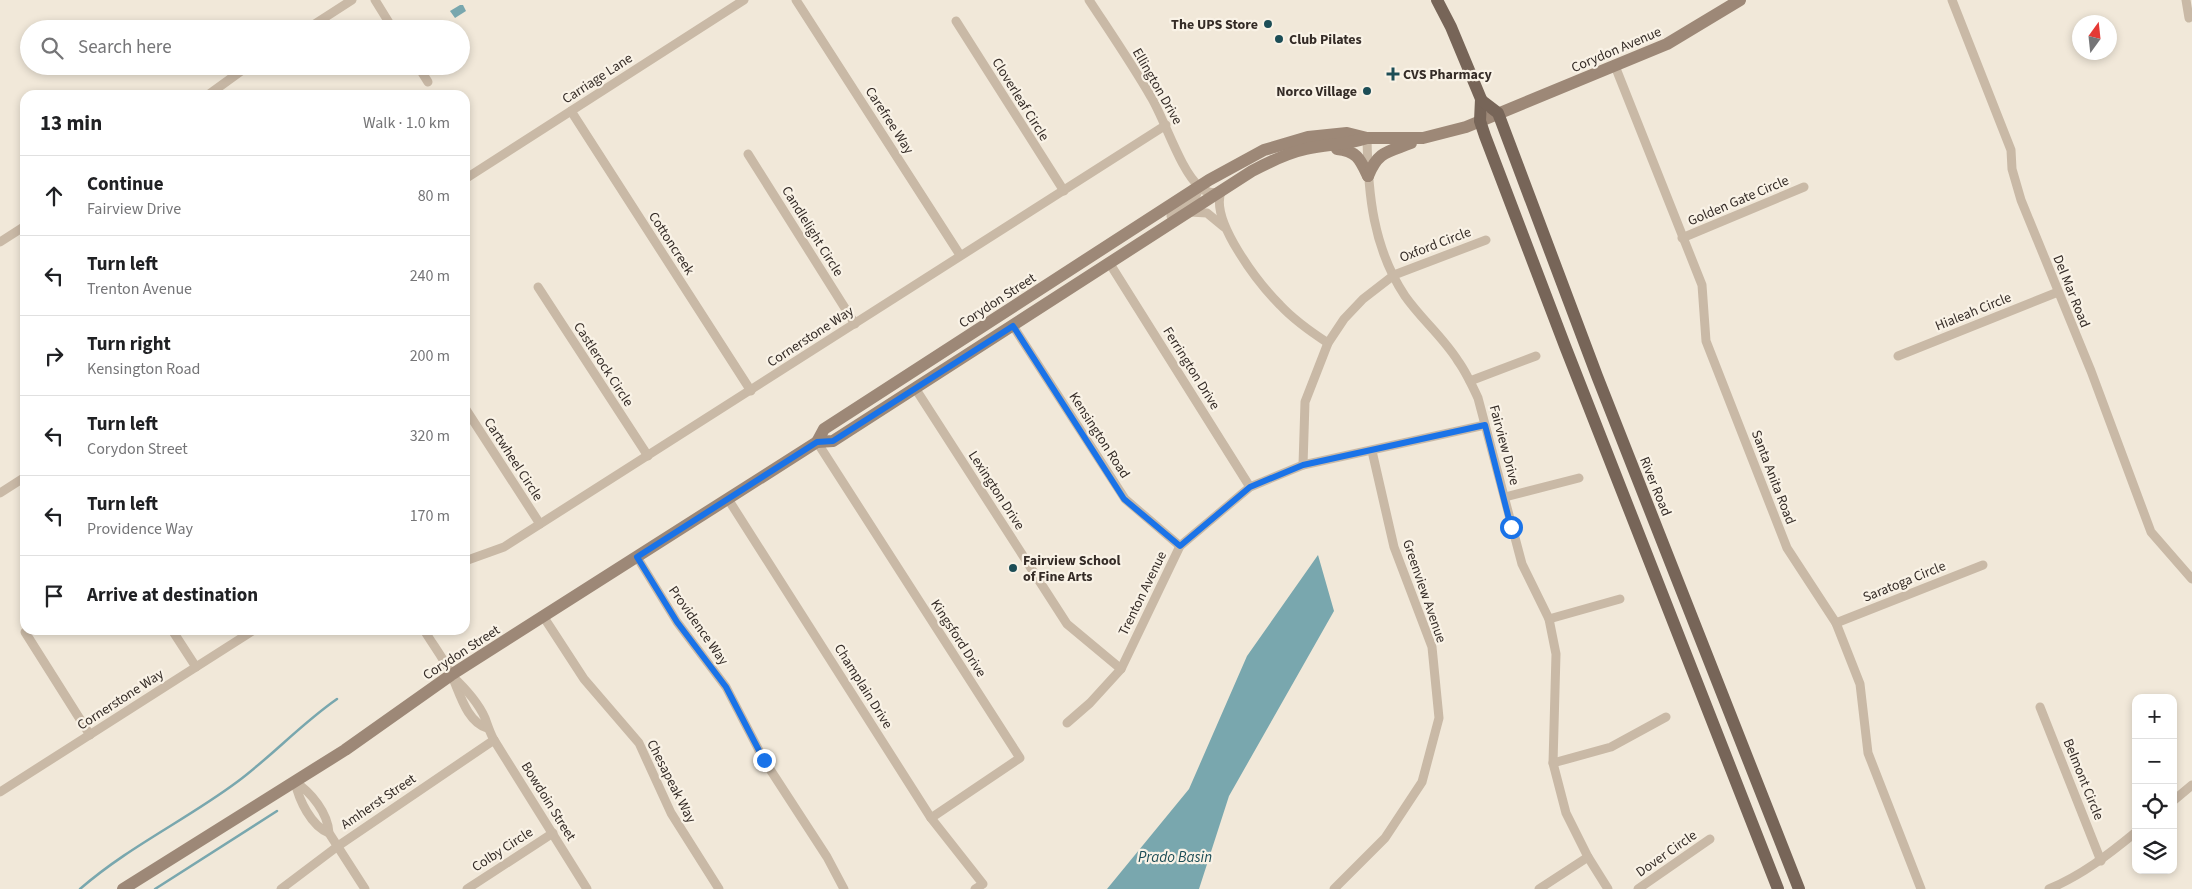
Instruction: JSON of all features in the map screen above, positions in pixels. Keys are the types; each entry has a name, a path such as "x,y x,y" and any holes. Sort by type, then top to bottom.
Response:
{"main road":[{"path":"1437,0 1451,27 1481,100 1480,121 1565,346 1778,889"},
{"name":"Corydon Avenue","path":"1498,113 1667,44 1740,0"},
{"path":"1481,100 1498,113"},
{"name":"Corydon Street","path":"817,442 824,428 1199,187 1264,150 1308,137 1347,133 1367,138 1423,138 1445,134 1498,113"},
{"name":"River Road","path":"1498,113 1596,376 1799,889"},
{"name":"Corydon Street","path":"123,889 345,750 451,675 817,442 833,441 1252,171 1274,160 1307,149 1349,144 1367,138"},
{"path":"1368,176 1374,163 1383,154 1423,138"},
{"path":"1307,149 1336,149 1352,152 1358,157 1368,176"}],"street":[{"path":"321,20 352,0"},
{"path":"375,0 387,20"},
{"name":"Carriage Lane","path":"470,176 744,0"},
{"name":"Carefree Way","path":"796,0 960,256"},
{"name":"Ellington Drive","path":"1089,0 1151,97 1182,162 1199,187"},
{"name":"Del Mar Road","path":"1952,0 2011,150 2012,169 2021,200 2091,371 2151,532 2192,579"},
{"path":"2186,0 2189,18"},
{"name":"Cloverleaf Circle","path":"956,21 1064,191"},
{"name":"Santa Anita Road","path":"1615,66 1702,285 1706,341 1787,548 1836,623 1860,684 1868,753 1921,889"},
{"path":"215,90 236,75"},
{"path":"424,75 428,82"},
{"name":"Cottoncreek","path":"571,111 751,391"},
{"name":"Cornerstone Way","path":"470,559 504,547 1166,125"},
{"name":"Fairview Drive","path":"1367,138 1368,176 1372,211 1384,256 1404,295 1458,360 1478,398 1522,564 1549,619 1556,654 1553,762 1566,813 1588,857 1608,889"},
{"name":"Candlelight Circle","path":"748,154 855,324"},
{"path":"1199,187 1213,193 1221,192 1218,200 1226,229"},
{"name":"Corydon Street","path":"1160,230 1163,222 1196,198 1199,187"},
{"name":"Golden Gate Circle","path":"1682,238 1804,187"},
{"path":"1190,212 1207,213 1226,229 1262,285 1303,326 1328,343"},
{"path":"0,242 20,229"},
{"name":"Oxford Circle","path":"1303,465 1305,402 1328,343 1344,319 1363,299 1394,275 1486,240"},
{"name":"Ferrington Drive","path":"1110,264 1250,487"},
{"name":"Castlerock Circle","path":"538,287 648,456"},
{"name":"Hialeah Circle","path":"1898,356 2058,292"},
{"name":"Kensington Road","path":"1013,326 1124,499 1180,546"},
{"path":"1470,381 1536,356"},
{"name":"Lexington Drive","path":"915,388 1067,624 1121,669"},
{"name":"Cartwheel Circle","path":"470,416 540,524"},
{"name":"Trenton Avenue","path":"1067,723 1090,703 1121,669 1180,546 1250,487 1303,465 1485,425"},
{"name":"Kingsford Drive","path":"817,442 1020,758 931,818"},
{"name":"Greenview Avenue","path":"1334,889 1385,838 1422,782 1439,718 1432,647 1394,547 1372,451"},
{"path":"1505,497 1579,478"},
{"path":"0,493 20,480"},
{"name":"Champlain Drive","path":"728,499 931,818 979,886"},
{"name":"Providence Way","path":"637,557 677,622 726,687 764,760 827,857 844,889"},
{"name":"Saratoga Circle","path":"1836,623 1983,564"},
{"path":"1549,619 1620,599"},
{"name":"Chesapeak Way","path":"544,616 584,679 639,743 671,813 718,889"},
{"path":"27,635 90,735"},
{"path":"175,635 196,667"},
{"name":"Cornerstone Way","path":"0,792 246,635"},
{"name":"Bowdoin Street","path":"427,635 451,675 457,692 477,725 487,728 587,889"},
{"name":"Belmont Circle","path":"2040,707 2101,861"},
{"path":"1553,762 1611,747 1666,718"},
{"name":"Amherst Street","path":"281,889 338,846 494,740"},
{"path":"295,782 299,796 320,829 329,833 366,889"},
{"path":"2177,798 2192,785"},
{"name":"Colby Circle","path":"467,889 553,833"},
{"path":"2049,889 2077,876 2101,861 2132,835"},
{"name":"Dover Circle","path":"1638,889 1710,839"},
{"path":"1539,889 1588,857"}],"water":[{"path":"463,5 466,11 455,18 450,11"},
{"name":"Prado Basin","path":"1318,555 1334,611 1229,796 1199,889 1107,889 1189,789 1247,656"}],"waterway":[{"path":"80,889 137,847 237,782 337,699"},
{"path":"155,889 277,811"}],"place":[{"name":"The UPS Store","path":"1268,24"},
{"name":"Club Pilates","path":"1279,39"},
{"name":"CVS Pharmacy","path":"1393,74"},
{"name":"Norco Village","path":"1367,91"},
{"name":"Fairview School of Fine Arts","path":"1013,568"}],"route":[{"path":"764,760 726,687 677,622 637,557 817,442 833,441 1013,326 1124,499 1180,546 1250,487 1303,465 1485,425 1505,497 1511,527"}]}
